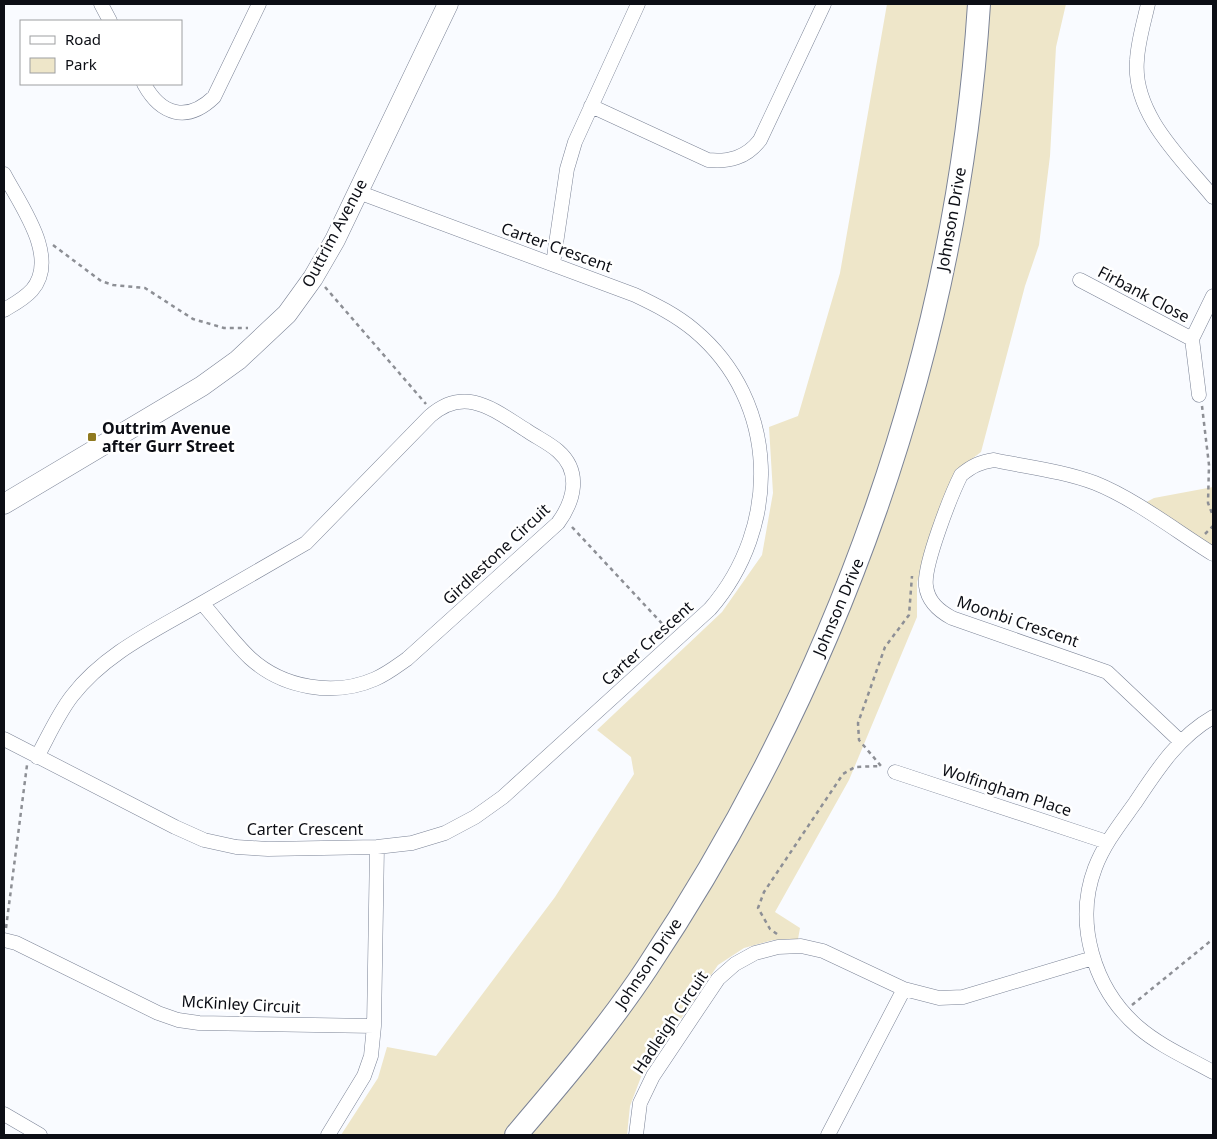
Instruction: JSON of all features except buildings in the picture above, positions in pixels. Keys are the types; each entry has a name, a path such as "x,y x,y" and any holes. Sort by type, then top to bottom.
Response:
{"main road":[{"name":"Johnson Drive","path":"516,1135 572,1070 646,969 720,851 784,732 847,590 905,421 933,315 955,208 967,128 978,4"}],"street":[{"path":"101,4 109,20"},
{"path":"144,85 151,98 161,107 173,112 192,112 204,106 214,97 259,4"},
{"name":"Outtrim Avenue","path":"4,504 202,386 255,346 287,314 313,278 358,192 448,4"},
{"path":"553,264 567,169 575,142 638,4"},
{"path":"591,106 708,160 725,161 741,157 760,140 824,4"},
{"path":"1148,4 1136,61 1142,97 1159,130 1213,197"},
{"path":"4,174 40,246 42,268 36,284 19,301 4,310"},
{"name":"Carter Crescent","path":"4,739 175,827 220,844 268,849 377,847 412,843 445,833 475,817 503,797 721,596 740,567 753,535 762,484 760,449 752,416 738,384 718,355 694,330 667,310 635,295 358,192"},
{"name":"Firbank Close","path":"1080,280 1192,339"},
{"name":"Firbank Close","path":"1200,395 1192,339 1213,296"},
{"name":"Girdlestone Circuit","path":"33,754 63,709 93,672 118,652 202,603 306,543 434,413 451,403 475,402 491,408 558,450 563,456 573,478 573,494 568,510 562,517 407,659 380,677 348,687 309,687 272,674 250,658 202,603"},
{"name":"Moonbi Crescent","path":"1180,741 1107,672 941,612 932,603 926,586 927,568 961,475 970,467 994,460 1069,475 1095,483 1119,495 1213,554"},
{"path":"1213,717 1180,741 1107,842 1094,869 1088,898 1087,928 1093,958 1111,997 1124,1012 1139,1028 1213,1072"},
{"name":"Wolfingham Place","path":"895,772 1107,842"},
{"path":"328,1135 364,1076 371,1056 374,1026 377,847"},
{"name":"McKinley Circuit","path":"5,933 16,943 158,1013 178,1020 199,1023 374,1026"},
{"name":"Hadleigh Circuit","path":"636,1135 640,1103 653,1076 718,980 735,964 755,953 778,947 793,946 823,951 904,989 927,996 962,997 1093,958"},
{"path":"828,1135 904,989"},
{"path":"4,1114 40,1135"}],"path":[{"path":"40,246 51,244 101,281 113,285 144,288 192,320 224,328 249,328"},
{"path":"323,285 434,413"},
{"path":"1200,395 1209,465 1208,503 1213,516"},
{"path":"562,517 676,639"},
{"path":"784,934 774,933 770,929 761,916 759,901 843,774 854,768 880,766 859,740 858,723 885,647 909,615 912,574"},
{"path":"5,933 33,754"},
{"path":"1124,1012 1213,939"}],"green space":[{"path":"887,4 1066,4 1056,47 1050,156 1039,245 1025,286 981,452 955,472 917,582 917,617 849,780 775,912 800,928 798,939 773,940 744,948 718,965 641,1077 630,1106 627,1135 341,1135 378,1078 387,1047 436,1056 555,897 634,774 631,757 597,730 722,612 762,555 773,493 769,427 798,416 840,273"},
{"path":"1213,487 1213,552 1137,507 1154,498"}],"place":[{"name":"Outtrim Avenue after Gurr Street","path":"92,437"}]}
